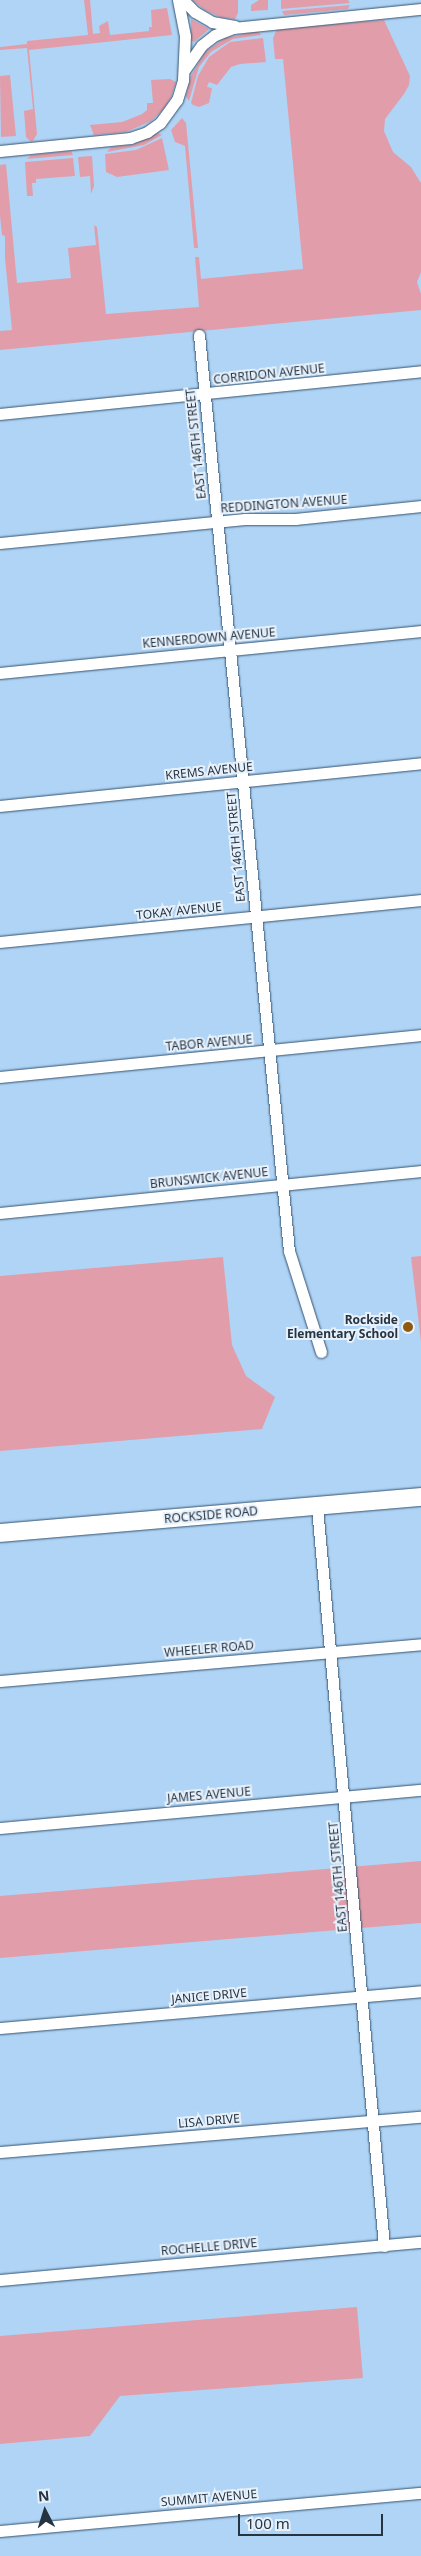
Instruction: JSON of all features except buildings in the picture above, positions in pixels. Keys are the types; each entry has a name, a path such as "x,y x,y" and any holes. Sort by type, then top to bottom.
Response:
{"main road":[{"name":"ROCKSIDE ROAD","path":"0,1533 421,1498"}],"street":[{"path":"0,151 130,138 147,132 160,123 171,110 179,94 184,72 185,36 178,0"},
{"path":"183,0 195,12 212,22 237,26 421,9"},
{"path":"184,72 202,45 215,35 237,26"},
{"name":"EAST 146TH STREET","path":"199,335 289,1251 321,1352"},
{"name":"CORRIDON AVENUE","path":"0,414 421,371"},
{"name":"REDDINGTON AVENUE","path":"0,543 246,519 295,519 421,506"},
{"name":"KENNERDOWN AVENUE","path":"0,673 421,631"},
{"name":"KREMS AVENUE","path":"0,806 421,763"},
{"name":"TOKAY AVENUE","path":"0,942 421,900"},
{"name":"TABOR AVENUE","path":"0,1077 421,1035"},
{"name":"BRUNSWICK AVENUE","path":"0,1213 421,1171"},
{"name":"EAST 146TH STREET","path":"317,1506 384,2246"},
{"name":"WHEELER ROAD","path":"0,1681 421,1644"},
{"name":"JAMES AVENUE","path":"0,1828 421,1790"},
{"name":"JANICE DRIVE","path":"0,2028 421,1991"},
{"name":"LISA DRIVE","path":"0,2152 421,2117"},
{"name":"ROCHELLE DRIVE","path":"0,2280 421,2242"},
{"name":"SUMMIT AVENUE","path":"0,2531 421,2493"}],"shaded area":[{"path":"84,0 90,0 93,34 100,33 99,26 108,21 110,35 149,31 149,27 152,27 151,10 167,8 172,35 29,50 37,134 33,141 30,141 26,137 24,111 33,109 27,48 0,50 0,47 27,44 27,41 88,35"},
{"path":"192,0 238,0 238,13 235,19 220,17 205,10"},
{"path":"259,0 268,0 268,10 251,11 251,5"},
{"path":"281,0 348,0 350,3 281,9"},
{"path":"350,5 348,9 284,15 282,11"},
{"path":"191,19 209,29 194,42 191,40"},
{"path":"384,20 410,76 409,85 404,94 385,119 384,131 393,152 411,167 421,183 421,272 417,282 421,294 421,310 0,350 0,331 12,330 5,258 5,236 2,235 0,216 0,165 6,164 17,283 71,278 68,248 96,245 94,225 97,227 106,314 199,307 195,257 199,257 201,279 303,269 283,59 275,59 273,38 277,29"},
{"path":"258,31 261,35 233,39 211,52 199,67 189,101 186,96 191,76 205,52 225,38"},
{"path":"263,38 266,62 240,64 231,67 217,85 209,82 207,87 212,88 209,103 199,107 191,103 198,76 209,57 230,42"},
{"path":"10,75 16,136 1,137 0,76"},
{"path":"170,79 176,82 171,97 163,110 151,121 126,132 94,135 90,125 122,122 142,114 147,110 147,103 153,103 151,80"},
{"path":"182,118 186,123 198,248 194,248 185,146 175,142 171,130"},
{"path":"158,133 162,135 144,145 107,152 111,147 132,145"},
{"path":"162,138 169,170 117,177 106,172 105,154 136,150"},
{"path":"71,151 73,155 27,159 31,155"},
{"path":"92,156 94,186 91,194 90,176 80,177 78,157"},
{"path":"73,158 75,176 36,179 36,183 32,183 33,196 27,196 25,162"},
{"path":"421,1256 421,1342 411,1257"},
{"path":"223,1257 232,1345 246,1376 275,1397 262,1429 0,1451 0,1276"},
{"path":"421,1861 421,1923 0,1958 0,1896"},
{"path":"357,2307 363,2378 120,2396 90,2436 0,2444 0,2336"}],"place":[{"name":"Rockside Elementary School","path":"408,1327"}]}
